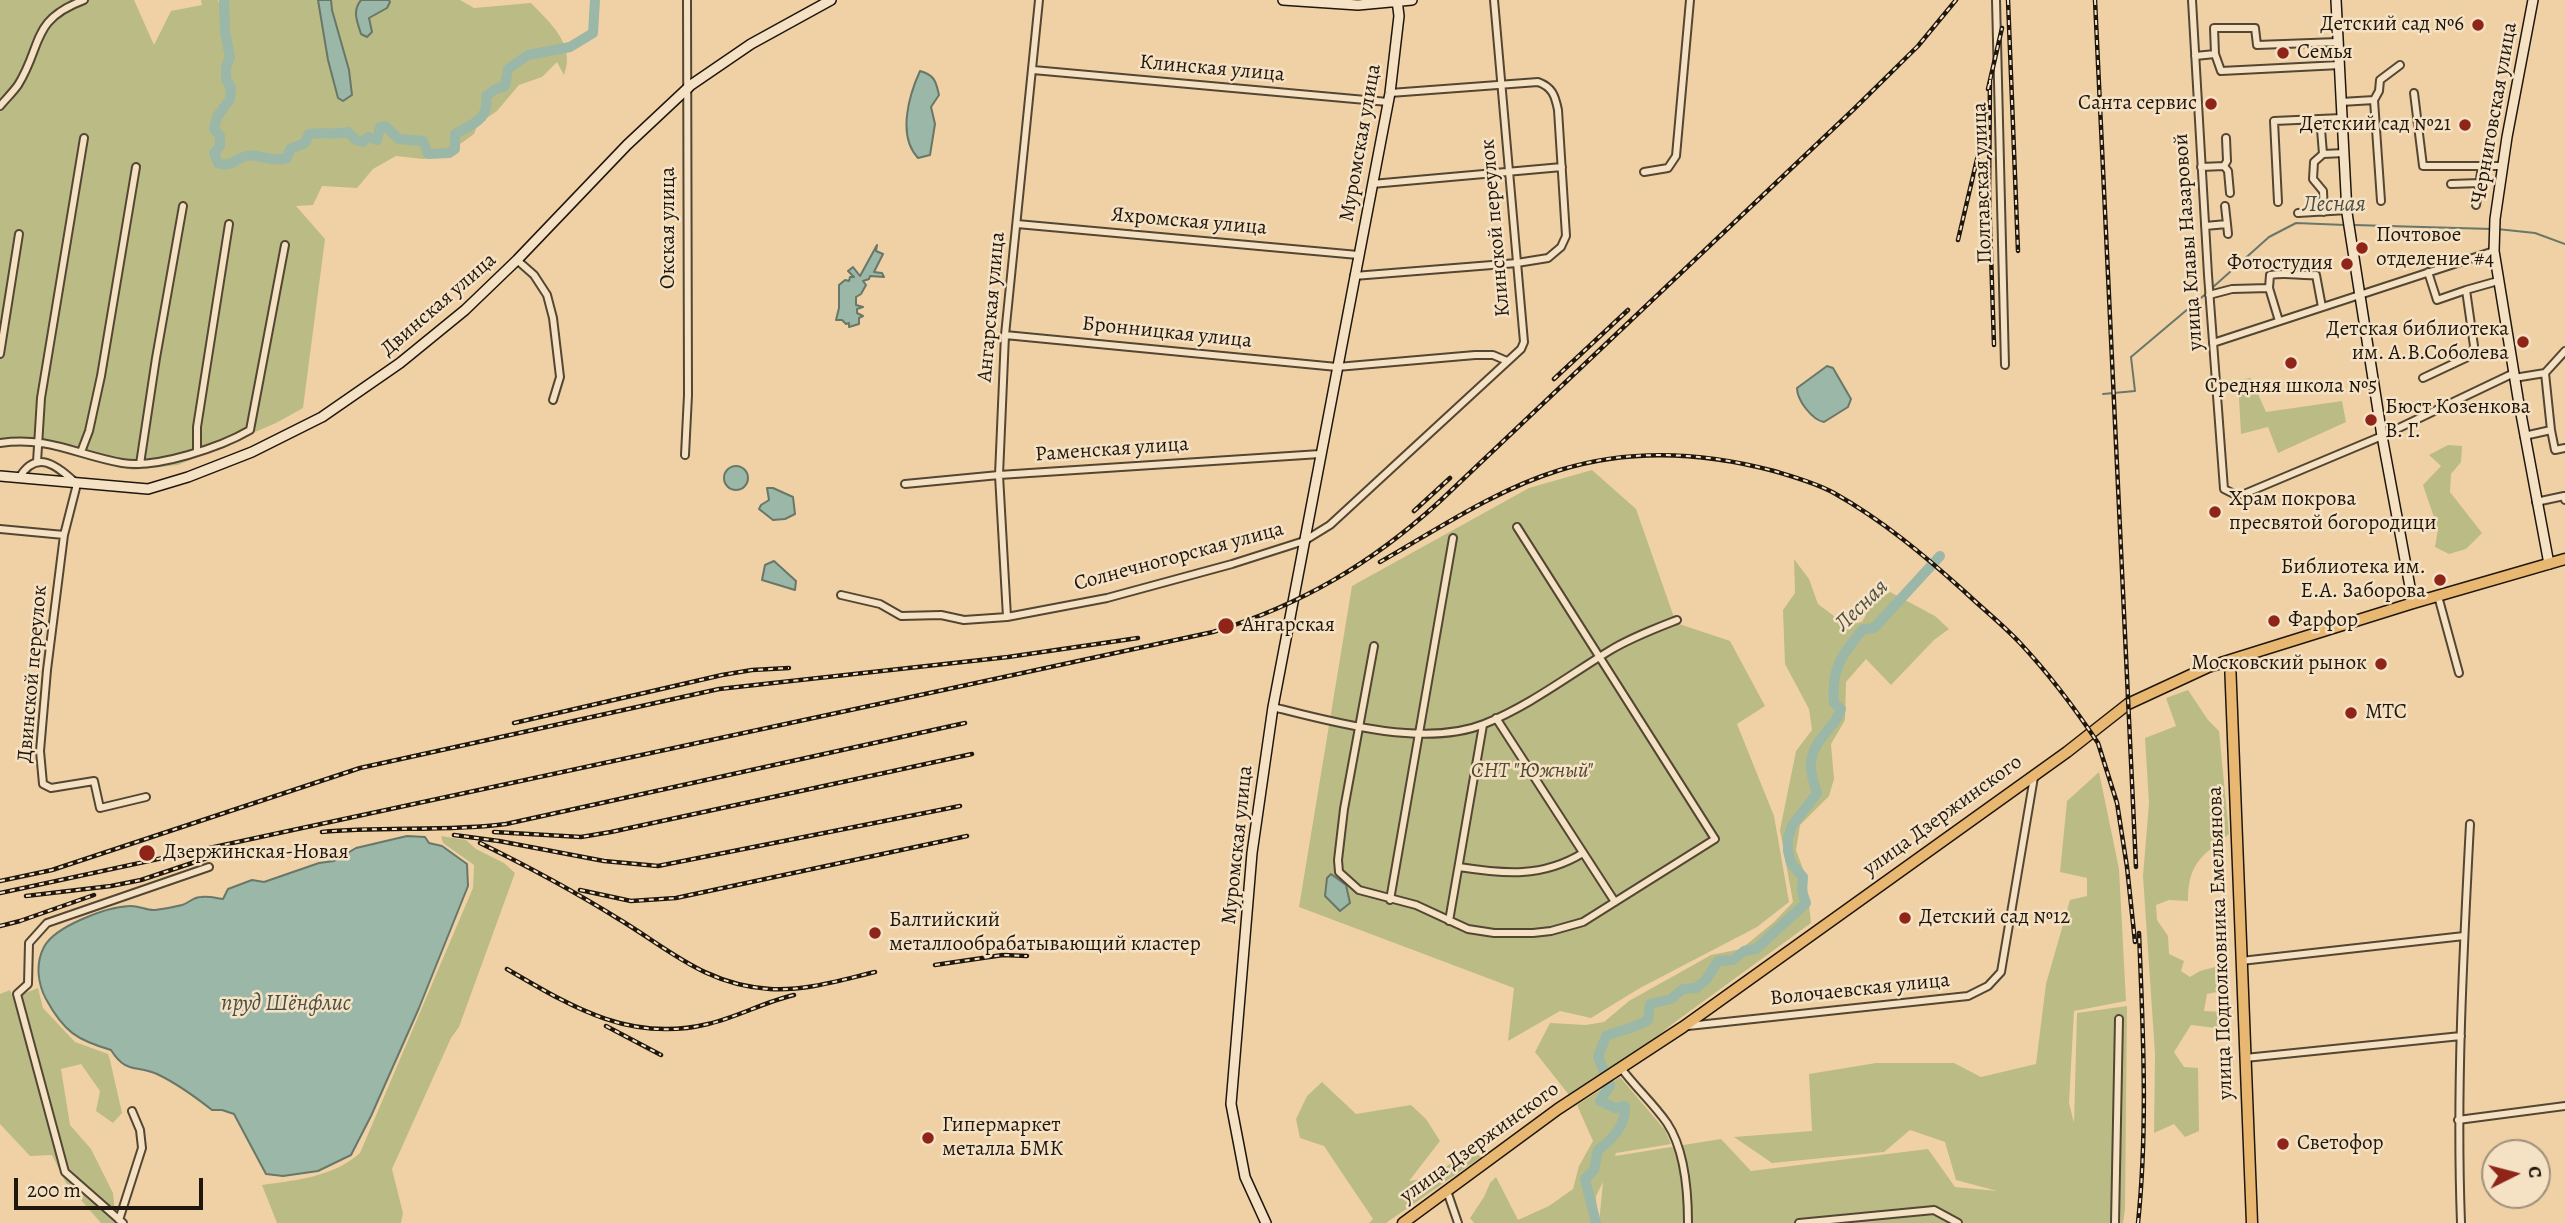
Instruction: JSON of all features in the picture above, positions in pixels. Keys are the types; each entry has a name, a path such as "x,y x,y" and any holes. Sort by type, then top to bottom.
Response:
{"main road":[{"name":"Двинская улица","path":"0,477 148,489 188,477 251,452 322,417 400,363 465,310 627,145 686,90 751,44 831,0"},
{"path":"1283,0 1358,5 1412,0"},
{"path":"2336,0 2347,212 2382,436 2413,603"},
{"name":"Черниговская улица","path":"2533,0 2502,166 2494,251 2524,436 2549,564"},
{"name":"Муромская улица","path":"1337,368 1389,98 1399,18 1397,1"},
{"path":"1320,454 1337,368"},
{"name":"Муромская улица","path":"1266,1223 1245,1177 1231,1104 1252,853 1273,707 1293,611 1320,454"},
{"name":"улица Дзержинского","path":"1402,1223 1558,1109 1683,1027 2034,775 2128,704 2208,667 2565,559"},
{"name":"улица Подполковника Емельянова","path":"2230,661 2232,768 2252,1223"}],"street":[{"path":"0,106 19,84 48,19 67,6 83,0"},
{"name":"Окская улица","path":"685,455 688,395 687,0"},
{"name":"Ангарская улица","path":"1007,617 999,475 1005,335 1039,0"},
{"name":"Клинской переулок","path":"1494,0 1524,342 1521,349 1507,361"},
{"path":"1644,172 1668,168 1676,156 1690,0"},
{"name":"Полтавская улица","path":"1996,0 2005,365"},
{"name":"улица Клавы Назаровой","path":"2192,0 2224,489 2234,494 2244,494 2382,436"},
{"path":"2338,42 2257,45 2255,28 2214,27 2215,54 2221,71 2340,65"},
{"path":"2195,56 2215,54"},
{"path":"2381,201 2374,100 2379,91 2380,80 2400,65"},
{"name":"Клинская улица","path":"1033,70 1389,98"},
{"path":"1354,276 1517,263 1548,258 1561,247 1566,236 1558,110 1549,86 1538,82 1389,98"},
{"path":"2414,93 2423,166 2502,166"},
{"path":"2342,102 2374,100"},
{"path":"2278,202 2274,121 2342,118"},
{"path":"2321,129 2323,154"},
{"path":"37,462 41,398 84,138"},
{"path":"2224,166 2227,161 2226,138"},
{"path":"2324,212 2323,191 2313,179 2314,162 2323,154 2344,153"},
{"path":"2202,167 2224,166"},
{"path":"2224,166 2228,171 2230,193"},
{"path":"2476,205 2482,166"},
{"path":"81,452 89,431 101,376 136,167"},
{"path":"1372,184 1562,167"},
{"path":"2451,184 2480,183"},
{"path":"140,464 183,206"},
{"path":"2225,206 2228,234"},
{"path":"2298,213 2347,212"},
{"path":"197,452 197,427 229,224"},
{"name":"Яхромская улица","path":"1017,224 1358,255"},
{"path":"2205,226 2227,224"},
{"path":"0,354 19,234"},
{"path":"0,443 40,443 69,447 122,463 140,464 170,460 197,452 228,442 250,430 285,244"},
{"path":"2213,343 2494,251"},
{"path":"517,260 534,275 547,295 553,318 560,377 553,400"},
{"path":"2279,321 2269,288 2270,275 2289,272 2298,276 2316,275 2322,307"},
{"path":"2428,272 2437,300 2498,281"},
{"path":"2210,298 2232,289 2269,288"},
{"path":"2423,378 2472,355 2474,346 2466,290"},
{"name":"Бронницкая улица","path":"1005,335 1337,368"},
{"path":"2382,436 2514,376 2545,373 2565,351"},
{"path":"1337,368 1475,355 1493,355 1507,361"},
{"path":"2556,360 2565,359"},
{"name":"Солнечногорская улица","path":"841,595 880,604 901,616 941,615 964,620 1007,617 1107,598 1304,541 1339,516 1507,361"},
{"path":"2545,373 2555,450 2565,448"},
{"path":"2524,436 2551,430"},
{"name":"Раменская улица","path":"905,484 999,475 1320,454"},
{"path":"19,478 26,466 37,462 57,468 77,484"},
{"name":"Двинской переулок","path":"77,484 64,535 40,751 43,784 51,788 94,781 100,808 146,797"},
{"path":"2536,502 2565,497"},
{"path":"1374,646 1344,809 1338,866 1339,872 1359,890 1416,905 1468,929 1494,933 1542,932 1583,922 1715,839 1517,527"},
{"path":"0,529 64,535"},
{"path":"1390,900 1453,538"},
{"path":"2438,596 2459,673"},
{"path":"1273,707 1358,726 1420,734 1443,733 1483,725 1549,690 1600,656 1639,635 1677,620"},
{"path":"1496,718 1615,902"},
{"path":"1449,921 1483,725"},
{"name":"Волочаевская улица","path":"1683,1027 1968,996 1988,986 2001,972 2034,775"},
{"path":"2461,1223 2458,1120 2470,824"},
{"path":"1459,867 1499,874 1528,872 1558,866 1583,853"},
{"path":"132,1111 140,1130 142,1148 121,1222 65,1172 17,994 28,984 29,943 47,923 209,867"},
{"path":"2241,961 2464,936"},
{"path":"2115,1223 2119,1019"},
{"path":"2245,1058 2461,1036"},
{"path":"1621,1068 1668,1125 1676,1141 1684,1171 1688,1223"},
{"path":"2458,1120 2565,1106"},
{"path":"1447,1191 1458,1223"},
{"path":"1799,1223 1934,1210 1958,1223"}],"green space":[{"path":"0,0 134,0 154,45 171,11 202,5 201,0 218,0 219,3 227,0 460,0 474,8 531,3 559,35 567,53 567,64 564,75 557,62 542,77 519,85 497,111 478,124 474,134 448,151 423,159 396,156 373,169 357,188 322,186 313,205 296,206 325,239 303,408 276,423 178,465 133,470 32,444 0,446"},
{"path":"2251,378 2266,412 2342,401 2346,422 2278,453 2268,427 2241,434 2238,380"},
{"path":"2448,445 2462,446 2461,462 2451,474 2450,492 2482,533 2466,549 2449,554 2435,547 2438,529 2423,485 2441,466 2429,455"},
{"name":"СНТ \"Южный\"","path":"1592,470 1636,509 1676,623 1730,641 1765,706 1737,724 1774,816 1789,902 1757,927 1640,988 1591,1018 1560,1011 1508,1041 1514,988 1299,907 1352,586 1529,488"},
{"path":"1794,559 1809,579 1818,604 1846,625 1862,622 1871,605 1890,592 1935,616 1949,629 1934,640 1891,685 1866,659 1846,682 1845,720 1831,744 1834,779 1829,796 1800,825 1796,850 1806,877 1811,923 1652,1041 1569,1095 1535,1052 1550,1023 1586,1025 1604,1022 1629,1001 1711,955 1741,949 1793,902 1780,830 1796,751 1812,730 1809,709 1785,664 1783,610 1795,593"},
{"path":"2188,690 2208,720 2219,731 2229,834 2198,862 2191,878 2188,901 2169,900 2156,905 2157,920 2168,936 2169,954 2184,961 2181,971 2190,977 2200,971 2223,965 2226,990 2207,994 2204,1011 2224,1012 2229,1019 2216,1028 2191,1025 2174,1052 2184,1067 2198,1068 2199,1131 2185,1137 2174,1124 2154,1133 2155,1054 2143,876 2149,803 2145,738 2176,726 2166,698"},
{"path":"2099,772 2119,869 2126,1001 2074,1011 2069,1103 2074,1123 2077,1013 2127,1006 2123,1223 1599,1223 1603,1182 1596,1196 1597,1223 1474,1223 1470,1218 1496,1177 1518,1220 1549,1206 1573,1189 1579,1166 1593,1141 1577,1105 1620,1077 1665,1130 1671,1144 1616,1153 1615,1156 1721,1139 1751,1171 1928,1149 1955,1187 1997,1191 1956,1180 1945,1142 1910,1130 1884,1152 1772,1163 1734,1137 1812,1131 1809,1074 1876,1063 1954,1063 1981,1077 2036,1064 2046,984 2070,900 2087,896 2087,878 2060,872 2067,801"},
{"path":"441,836 466,840 476,849 504,863 515,873 459,1027 451,1038 392,1169 403,1213 401,1223 277,1223 262,1185 326,1172 360,1153 473,888 474,865 443,843"},
{"path":"38,988 43,1008 75,1042 108,1054 110,1060 122,1113 113,1123 96,1111 100,1091 81,1064 61,1069 70,1125 91,1149 113,1193 116,1223 101,1223 66,1183 52,1155 30,1156 0,1124 0,994 10,990 13,998"},
{"path":"1322,1082 1356,1114 1411,1105 1426,1119 1440,1141 1409,1181 1427,1178 1472,1151 1481,1157 1386,1223 1369,1223 1373,1219 1324,1146 1300,1138 1296,1119 1307,1096"}],"water":[{"path":"318,0 331,0 349,70 352,95 343,101 338,98 328,60"},
{"path":"361,0 390,2 387,8 369,18 372,32 367,37 361,34 356,16"},
{"path":"920,71 934,80 939,95 931,107 935,124 930,155 918,158 908,138 907,115"},
{"path":"877,245 876,251 883,254 874,272 882,273 884,277 870,276 863,281 866,285 856,297 856,305 863,307 857,309 857,313 863,316 859,318 859,324 849,327 849,323 836,320 839,285 854,277 848,271 853,267 860,276"},
{"path":"1827,366 1833,368 1851,399 1848,407 1824,422 1806,409 1797,388"},
{"path":"736,466 745,469 748,478 745,487 736,490 727,487 724,478 727,469"},
{"path":"767,488 793,497 795,514 785,519 773,520 759,509 769,500"},
{"path":"774,561 796,581 795,590 762,580 765,565"},
{"name":"пруд Шёнфлис","path":"407,836 425,837 429,843 442,846 467,864 468,886 419,1008 351,1155 318,1171 283,1176 266,1174 234,1114 212,1110 164,1077 127,1066 116,1058 111,1050 72,1033 59,1019 43,993 39,967 44,947 59,932 82,919 119,907 155,910 182,905 198,897 223,899 228,889 252,880 264,882 319,863 334,861 356,848"},
{"path":"1331,874 1346,885 1350,903 1340,911 1325,896 1327,878"}],"waterway":[{"path":"224,0 225,32 230,57 226,67 226,79 231,88 230,99 217,117 214,129 220,136 220,146 214,153 218,163 226,164 251,155 287,158 290,149 305,143 309,134 348,132 356,140 363,142 368,137 377,140 380,127 385,126 399,139 423,141 428,154 449,153 455,149 455,134 482,116 487,104 486,96 505,86 508,69 528,55 570,47 593,33 595,0"},
{"name":"Лесная","path":"2212,288 2269,237 2296,223 2345,225"},
{"name":"Лесная","path":"2354,225 2492,229"},
{"name":"Лесная","path":"2497,229 2535,233 2565,244"},
{"name":"Лесная","path":"2103,394 2135,391 2131,357 2208,292"},
{"name":"Лесная","path":"1596,1223 1585,1179 1594,1170 1598,1150 1618,1131 1625,1113 1625,1106 1615,1108 1600,1101 1610,1085 1598,1057 1606,1036 1648,1020 1650,1004 1671,999 1683,989 1696,988 1706,980 1718,961 1733,960 1744,951 1756,949 1806,903 1802,891 1803,877 1791,863 1788,838 1792,826 1817,793 1811,761 1815,748 1835,722 1841,709 1834,703 1836,671 1863,629 1874,628 1940,556"}],"railway":[{"path":"0,893 1213,632 1276,609 1334,580 1361,563 1439,502 1854,109 1918,46 1956,0"},
{"path":"2008,0 2018,251"},
{"path":"2095,0 2136,867"},
{"path":"1988,89 2002,28"},
{"path":"1990,80 1989,194 1994,345"},
{"path":"1958,240 1982,138"},
{"path":"1554,379 1628,310"},
{"path":"1380,562 1467,511 1513,488 1560,470 1613,458 1667,455 1721,460 1774,471 1827,489 1852,503 1902,539 2000,623 2061,691 2098,743 2117,803 2135,942"},
{"path":"1414,511 1450,478"},
{"path":"0,881 52,870 360,768 719,689 1008,657 1138,638"},
{"path":"514,723 722,675 789,668"},
{"path":"322,832 506,824 965,723"},
{"path":"494,832 581,837 972,754"},
{"path":"454,835 604,861 658,866 960,806"},
{"path":"580,890 631,901 676,898 967,836"},
{"path":"480,843 583,898 689,964 726,981 783,989 823,984 875,972"},
{"path":"26,896 141,880 216,855"},
{"path":"0,926 94,895"},
{"path":"2138,1223 2144,1115 2139,933"},
{"path":"935,965 1003,955 1027,956"},
{"path":"507,969 555,996 603,1018 653,1029 680,1029 708,1024 794,995"},
{"path":"606,1026 661,1055"}],"place":[{"name":"Детский сад №6","path":"2478,25"},
{"name":"Семья","path":"2283,53"},
{"name":"Санта сервис","path":"2211,104"},
{"name":"Детский сад №21","path":"2465,125"},
{"name":"Почтовое отделение #4","path":"2362,248"},
{"name":"Фотостудия","path":"2347,264"},
{"name":"Детская библиотека им. А.В.Соболева","path":"2523,342"},
{"name":"Средняя школа №5","path":"2291,363"},
{"name":"Бюст Козенкова В. Г.","path":"2371,420"},
{"name":"Храм покрова пресвятой богородици","path":"2215,512"},
{"name":"Библиотека им. Е.А. Заборова","path":"2440,580"},
{"name":"Фарфор","path":"2274,621"},
{"name":"Ангарская","path":"1226,626"},
{"name":"Московский рынок","path":"2381,664"},
{"name":"МТС","path":"2351,713"},
{"name":"Дзержинская-Новая","path":"147,853"},
{"name":"Детский сад №12","path":"1905,918"},
{"name":"Балтийский металлообрабатывающий кластер","path":"875,933"},
{"name":"Гипермаркет металла БМК","path":"928,1138"},
{"name":"Светофор","path":"2283,1144"}]}
